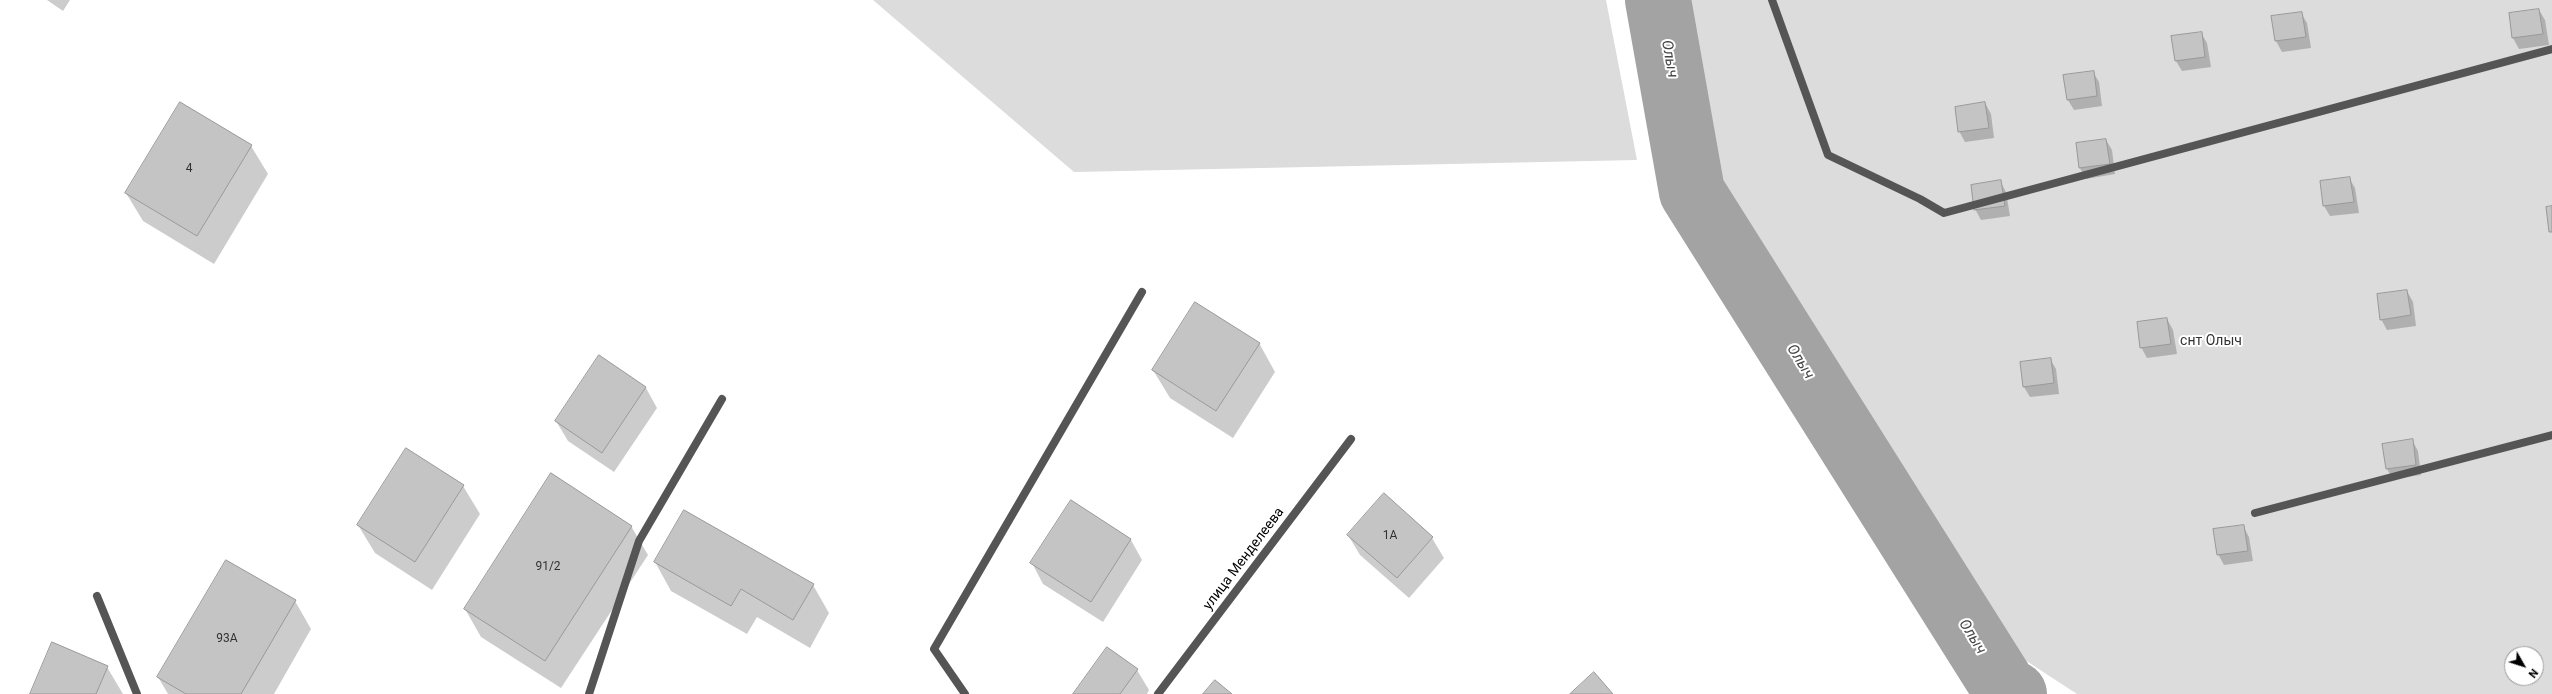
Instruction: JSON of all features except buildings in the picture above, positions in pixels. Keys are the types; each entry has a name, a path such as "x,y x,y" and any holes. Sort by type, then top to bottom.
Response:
{"street":[{"path":"1772,0 1828,155 1920,199 1944,213 2552,49"},
{"path":"965,694 934,649 1142,292"},
{"path":"589,694 639,541 722,400"},
{"path":"2255,513 2552,435"},
{"name":"улица Менделеева","path":"1158,694 1351,439"},
{"path":"97,596 136,694"}],"green space":[{"path":"873,0 1606,0 1637,160 1074,172"},
{"name":"снт Олыч","path":"1682,0 2552,0 2552,694 2077,694 1982,632 1818,335 1703,159"}],"waterway":[{"name":"Олыч","path":"1658,0 1692,192 2005,689 2014,694"}]}
